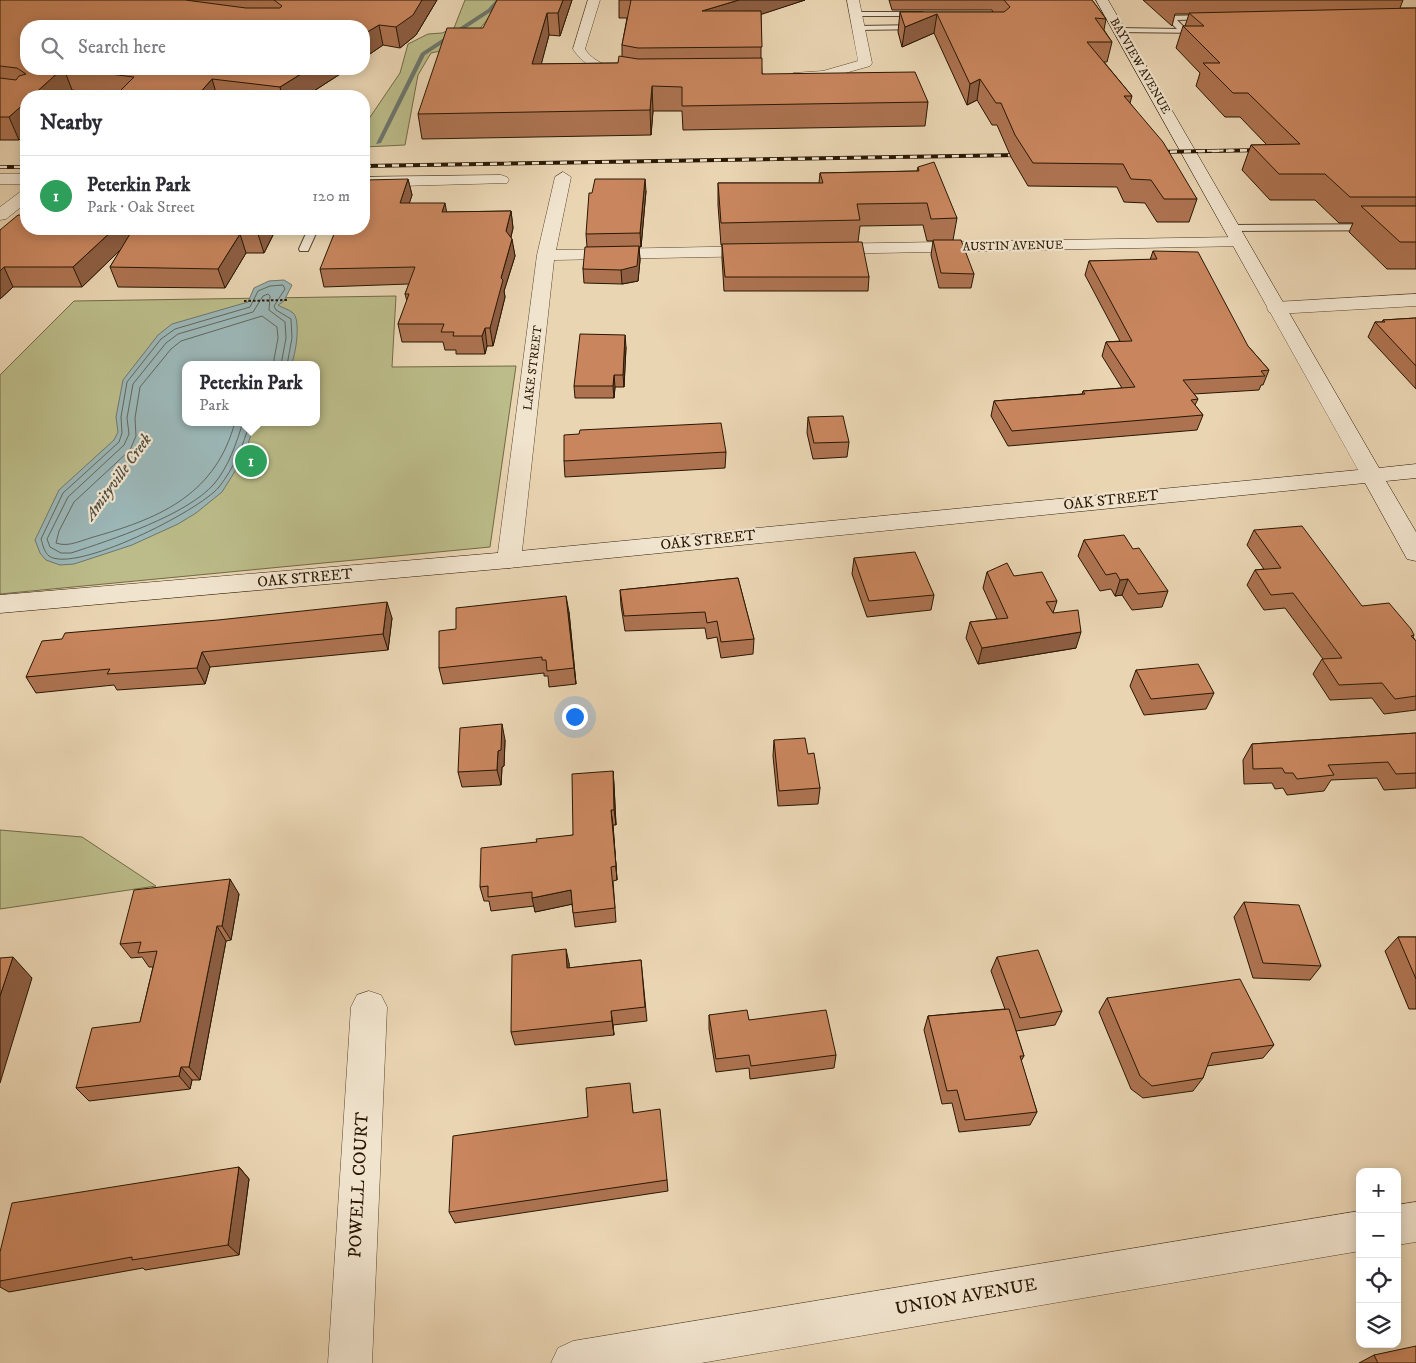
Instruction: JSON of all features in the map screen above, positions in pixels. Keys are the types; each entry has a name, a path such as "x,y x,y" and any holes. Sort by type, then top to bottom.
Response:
{"street":[{"path":"594,0 579,49 583,58 614,72 639,76"},
{"path":"785,76 824,76 864,63 853,0"},
{"name":"BAYVIEW AVENUE","path":"1102,0 1416,553"},
{"name":"LAKE STREET","path":"509,560 546,255 563,177"},
{"path":"0,180 20,179"},
{"path":"370,182 502,180"},
{"path":"0,215 20,200"},
{"name":"AUSTIN AVENUE","path":"811,249 1236,235"},
{"path":"546,255 772,250"},
{"path":"1276,308 1416,300"},
{"name":"OAK STREET","path":"0,604 509,560 1416,471"},
{"name":"POWELL COURT","path":"350,1363 368,1007"},
{"path":"1401,1224 1416,1222"},
{"name":"UNION AVENUE","path":"573,1363 1356,1232"}],"lane":[{"path":"855,14 933,14"},
{"path":"1184,31 1171,18 1220,17"},
{"path":"858,28 934,27"},
{"path":"1119,30 1213,30"},
{"path":"1236,235 1416,227"},
{"path":"304,249 310,235"}],"path":[{"path":"244,301 287,300"}],"green space":[{"path":"465,0 503,0 478,31 455,48 431,53 418,75 405,145 370,147 370,117 400,73 408,44 428,34 442,33 454,28"},
{"path":"396,296 392,367 516,366 490,547 0,594 0,375 74,301"},
{"path":"0,830 82,837 156,886 0,909"}],"water":[{"path":"284,280 292,285 284,301 278,305 290,310 297,322 296,346 293,361 182,361 182,426 254,426 244,457 222,492 196,513 178,524 132,545 74,564 60,565 46,560 40,553 35,540 59,490 114,440 118,432 116,417 123,380 158,335 172,324 248,302 254,288 269,281"}],"building":[{"path":"0,0 185,0 246,8 280,8 282,6 274,0 422,0 413,15 396,27 379,25 370,30 370,20 20,20 20,70 0,66"},
{"path":"497,0 563,0 558,13 547,13 532,64 618,63 619,56 638,59 762,58 762,74 915,72 928,102 682,106 682,87 652,86 650,110 418,114 447,28 483,28"},
{"path":"631,0 739,0 702,11 761,11 762,47 638,48 622,45"},
{"path":"1004,0 1092,0 1106,19 1095,18 1112,42 1087,42 1132,96 1124,96 1163,142 1197,199 1164,199 1151,180 1131,179 1123,164 1033,163 1015,135 1001,103 996,103 980,79 970,84 937,14 905,27 900,12 1004,12 1010,7"},
{"path":"1416,8 1416,197 1350,197 1325,174 1279,174 1251,145 1300,144 1248,93 1233,93 1203,63 1220,63 1183,26 1204,26 1189,13"},
{"path":"55,75 39,90 20,90 20,107 9,117 0,117 0,78 16,80 19,76"},
{"path":"118,75 299,75 280,87 212,79 202,90 121,90 134,77"},
{"path":"934,162 957,218 931,219 927,203 857,204 860,220 721,223 718,183 823,183 820,173 919,171 918,167"},
{"path":"408,179 400,203 445,203 442,212 511,211 506,231 512,239 501,278 503,280 490,328 485,328 482,336 453,336 454,332 441,332 444,324 398,324 409,294 405,294 415,267 320,269 334,235 370,235 370,180"},
{"path":"595,179 645,179 640,233 586,234 589,193 592,193"},
{"path":"1361,206 1416,206 1416,242 1400,242"},
{"path":"18,215 20,215 20,235 108,235 73,267 4,267 0,271 0,230"},
{"path":"129,235 239,235 218,269 110,267"},
{"path":"933,240 961,240 974,274 941,273"},
{"path":"862,242 869,277 725,277 722,244"},
{"path":"639,246 637,266 621,270 583,269 585,247"},
{"path":"1153,251 1198,252 1248,346 1269,370 1261,371 1265,376 1183,380 1198,399 1191,400 1203,415 1012,431 994,401 1085,394 1083,391 1135,387 1106,342 1132,341 1089,261 1157,259"},
{"path":"1416,318 1416,366 1375,322"},
{"path":"580,334 625,335 623,375 614,375 613,386 574,386"},
{"path":"843,416 849,442 814,443 808,417"},
{"path":"721,423 726,452 564,461 564,435 579,434 580,430"},
{"path":"1302,526 1362,606 1389,603 1411,629 1414,635 1411,636 1416,641 1416,696 1395,699 1382,683 1339,685 1322,659 1342,658 1293,593 1271,595 1255,570 1281,568 1254,530"},
{"path":"1124,535 1133,549 1139,548 1168,591 1138,594 1128,579 1120,580 1116,573 1106,575 1084,540"},
{"path":"915,552 934,595 869,601 854,558"},
{"path":"1007,563 1014,576 1042,572 1057,601 1046,602 1053,613 1078,610 1081,632 982,648 970,622 1008,618 987,572"},
{"path":"738,578 754,639 721,642 717,621 707,623 705,612 624,616 620,590"},
{"path":"566,596 574,668 547,671 546,660 542,660 542,657 439,668 439,631 456,629 456,608"},
{"path":"387,602 383,634 202,652 197,668 107,674 110,669 26,677 42,641 62,639 65,633 218,620"},
{"path":"1198,664 1214,693 1151,699 1136,670"},
{"path":"502,724 501,750 498,751 497,770 458,772 460,728"},
{"path":"1416,733 1416,773 1396,774 1388,762 1328,765 1334,775 1297,779 1293,773 1285,773 1282,768 1253,769 1252,744"},
{"path":"805,738 808,754 814,753 820,788 779,791 774,740"},
{"path":"613,771 614,810 611,810 616,866 611,867 615,908 573,913 571,890 532,898 532,892 488,897 488,886 480,887 481,848 537,842 536,839 573,835 572,774"},
{"path":"230,879 222,926 217,926 189,1067 181,1067 179,1076 76,1088 92,1028 140,1022 157,951 138,953 141,942 120,944 134,890"},
{"path":"1244,902 1299,905 1321,966 1263,963"},
{"path":"1398,937 1416,937 1416,979"},
{"path":"566,949 567,968 641,960 645,1007 611,1011 612,1021 511,1032 512,955"},
{"path":"1038,950 1062,1011 1020,1018 997,957"},
{"path":"13,957 0,996 0,958"},
{"path":"1240,979 1274,1045 1212,1053 1203,1078 1152,1086 1140,1076 1107,998"},
{"path":"1009,1009 1024,1056 1020,1056 1037,1112 965,1120 957,1090 947,1091 928,1016"},
{"path":"747,1010 749,1020 826,1010 836,1055 751,1066 749,1055 716,1059 709,1015"},
{"path":"630,1083 633,1113 660,1109 667,1180 449,1212 453,1136 588,1117 586,1088"},
{"path":"239,1167 228,1245 132,1260 132,1257 0,1281 0,1252 12,1203"},
{"path":"1416,1346 1416,1363 1378,1363 1374,1355"}],"waterway":[{"name":"Amityville Creek","path":"378,143 423,54 490,10 498,0"}],"railway":[{"path":"1156,152 1264,150 1196,151"},
{"path":"370,166 1024,155"},
{"path":"0,167 20,167"}],"place":[{"name":"Peterkin Park","path":"251,461"}]}
